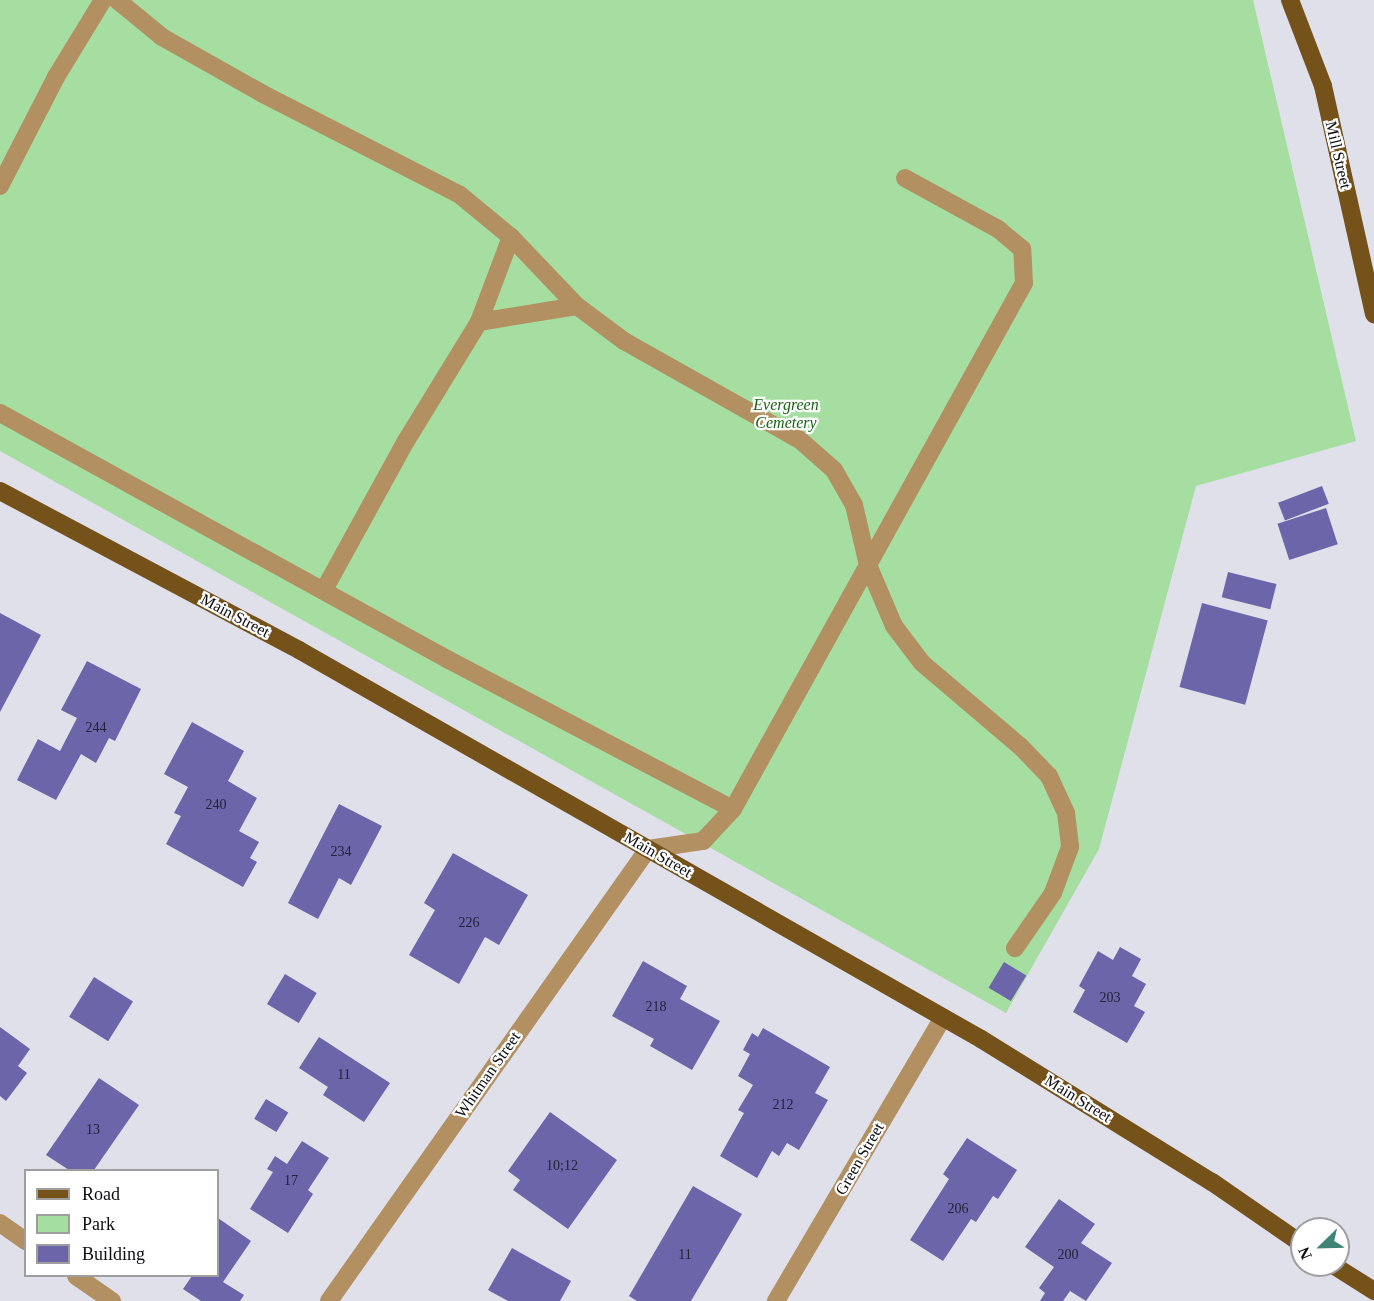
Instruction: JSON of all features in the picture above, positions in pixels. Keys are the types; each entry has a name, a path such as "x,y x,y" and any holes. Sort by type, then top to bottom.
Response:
{"main road":[{"name":"Mill Street","path":"1290,0 1323,86 1374,314"},
{"name":"Main Street","path":"0,491 299,650 943,1017 1212,1182 1290,1236"},
{"path":"1350,1276 1374,1291"}],"street":[{"path":"3,174 56,77 103,0"},
{"path":"117,0 162,37 263,94 460,195 511,237 577,306 624,341 800,440 834,470 854,505 868,565 894,626 922,663 1020,746 1049,776 1066,813 1070,848 1053,893 1015,948"},
{"path":"648,849 703,841 733,808 1024,283 1022,249 998,229 905,178"},
{"path":"324,590 406,441 480,322 511,237"},
{"path":"480,322 577,306"},
{"path":"0,413 611,747 733,808"},
{"name":"Whitman Street","path":"329,1301 648,849"},
{"name":"Green Street","path":"776,1301 943,1017"},
{"path":"0,1223 24,1240"},
{"path":"79,1277 112,1301"}],"green space":[{"name":"Evergreen Cemetery","path":"0,0 1253,0 1356,441 1196,486 1099,849 1006,1013 0,451"}],"building":[{"path":"1322,486 1329,504 1285,521 1278,503"},
{"path":"1326,508 1338,544 1289,560 1277,524"},
{"path":"1228,572 1277,584 1270,609 1222,597"},
{"path":"1202,603 1268,621 1245,705 1179,687"},
{"path":"0,613 41,635 0,712"},
{"path":"87,661 141,689 115,741 109,738 96,763 81,754 56,800 17,780 38,739 60,751 77,718 61,710"},
{"path":"192,722 244,751 228,781 257,798 239,831 259,842 250,858 257,862 243,887 166,844 181,816 174,813 188,787 164,774"},
{"path":"339,804 382,826 351,885 339,878 318,919 288,903"},
{"path":"453,853 528,895 499,945 485,937 459,984 409,955 435,910 424,903"},
{"path":"1120,947 1141,959 1132,976 1146,984 1134,1006 1145,1012 1127,1043 1073,1012 1085,990 1079,986 1098,951 1113,960"},
{"path":"643,961 687,986 680,999 720,1021 692,1070 650,1046 654,1039 612,1016"},
{"path":"1004,962 1026,975 1011,1001 989,988"},
{"path":"285,974 317,993 299,1023 267,1004"},
{"path":"94,977 133,1001 108,1041 69,1017"},
{"path":"0,1027 30,1049 18,1066 27,1073 6,1101 0,1096"},
{"path":"763,1028 830,1067 815,1093 828,1100 799,1150 787,1143 779,1156 772,1151 757,1178 720,1156 744,1113 738,1110 753,1085 738,1076 750,1054 743,1050 752,1033 758,1037"},
{"path":"319,1037 390,1083 364,1122 323,1095 328,1087 299,1068"},
{"path":"99,1078 139,1105 95,1169 67,1169 46,1155"},
{"path":"266,1099 288,1112 276,1132 254,1119"},
{"path":"550,1112 617,1160 568,1229 513,1190 520,1180 508,1171"},
{"path":"967,1138 1017,1170 998,1199 993,1196 976,1222 971,1219 943,1261 910,1240 949,1179 943,1174"},
{"path":"302,1141 329,1158 308,1190 313,1194 288,1233 250,1209 273,1172 267,1169 275,1156 287,1164"},
{"path":"693,1186 742,1214 691,1301 637,1301 629,1296"},
{"path":"1059,1199 1095,1224 1081,1243 1112,1263 1086,1301 1070,1291 1063,1301 1040,1301 1045,1293 1039,1288 1054,1267 1025,1247"},
{"path":"219,1219 251,1241 223,1282 244,1295 240,1301 201,1301 183,1289 191,1277 219,1277"},
{"path":"512,1248 571,1281 560,1301 508,1301 488,1290"}]}
